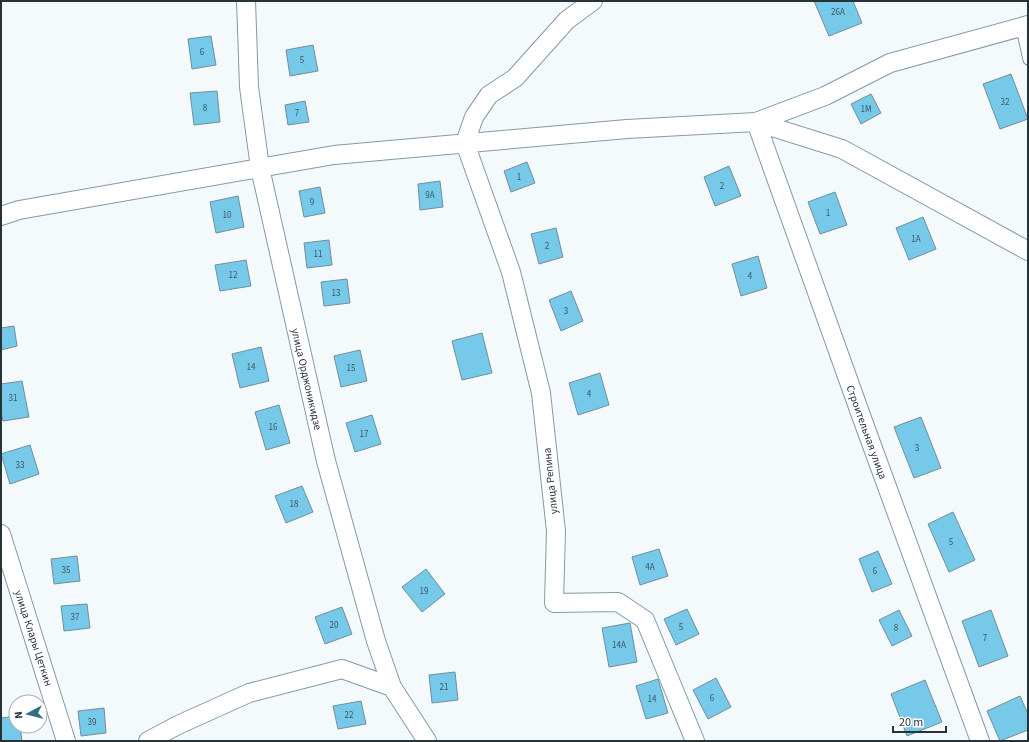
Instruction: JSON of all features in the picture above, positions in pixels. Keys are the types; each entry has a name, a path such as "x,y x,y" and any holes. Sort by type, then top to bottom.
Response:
{"street":[{"name":"улица Орджоникидзе","path":"246,1 249,87 260,168 326,461 376,641 392,688 428,741"},
{"path":"465,143 474,117 489,95 514,78 567,20 593,1"},
{"path":"1,216 19,210 334,155 628,129 756,122 826,96 890,63 1024,27"},
{"path":"756,122 842,149 1028,251"},
{"name":"Строительная улица","path":"756,122 860,414 980,741"},
{"name":"улица Репина","path":"465,143 511,272 541,393 556,531 554,603 618,602 645,620 695,741"},
{"name":"улица Клары Цеткин","path":"1,534 66,741"},
{"path":"148,741 178,725 248,693 342,669 392,688"}],"lane":[{"path":"1024,27 1028,60"}],"building":[{"path":"814,1 853,1 862,23 829,36"},
{"path":"211,36 216,65 192,69 188,39"},
{"path":"313,45 318,71 290,76 286,50"},
{"path":"1011,74 1028,119 1000,129 983,84"},
{"path":"217,91 220,122 194,125 190,93"},
{"path":"871,94 881,113 861,124 851,104"},
{"path":"305,101 309,122 288,125 285,105"},
{"path":"527,162 535,183 511,192 504,171"},
{"path":"729,166 741,196 715,206 704,177"},
{"path":"440,181 443,207 420,210 418,184"},
{"path":"320,187 325,213 304,217 299,191"},
{"path":"835,192 847,225 820,234 808,202"},
{"path":"238,196 244,227 216,233 210,202"},
{"path":"923,217 936,249 909,260 896,228"},
{"path":"556,228 563,257 539,264 531,234"},
{"path":"329,240 332,265 307,268 304,243"},
{"path":"758,256 767,288 741,296 732,264"},
{"path":"246,260 251,286 220,291 215,265"},
{"path":"347,279 350,303 324,306 321,282"},
{"path":"571,291 583,321 561,331 549,300"},
{"path":"14,326 17,346 1,350 1,328"},
{"path":"482,333 492,373 462,380 452,341"},
{"path":"261,347 269,381 240,388 232,354"},
{"path":"360,350 367,381 341,387 334,356"},
{"path":"600,373 609,405 578,415 569,383"},
{"path":"22,381 29,417 3,421 1,412 1,384"},
{"path":"279,405 290,443 266,450 255,412"},
{"path":"372,415 381,444 355,452 346,423"},
{"path":"921,417 941,468 914,478 894,427"},
{"path":"30,445 39,474 10,484 1,454"},
{"path":"302,486 313,512 286,523 275,496"},
{"path":"953,512 975,560 949,572 928,524"},
{"path":"659,549 668,576 640,585 632,557"},
{"path":"878,551 892,584 872,592 859,559"},
{"path":"77,556 80,581 54,584 51,559"},
{"path":"426,569 445,594 422,612 402,587"},
{"path":"87,604 90,628 64,631 61,606"},
{"path":"342,607 352,634 325,644 315,617"},
{"path":"687,609 699,634 676,645 664,619"},
{"path":"899,610 912,636 892,646 879,620"},
{"path":"991,610 1008,656 979,667 962,621"},
{"path":"630,623 637,662 609,667 602,628"},
{"path":"455,672 458,700 432,703 429,675"},
{"path":"716,678 731,707 708,719 693,690"},
{"path":"658,679 668,713 646,719 636,686"},
{"path":"925,680 942,722 907,736 891,694"},
{"path":"1020,696 1028,714 1028,730 1000,741 987,711"},
{"path":"361,701 366,724 338,729 333,706"},
{"path":"104,708 106,733 81,736 78,711"},
{"path":"8,717 8,734 21,734 22,741 1,741 1,718"}]}
